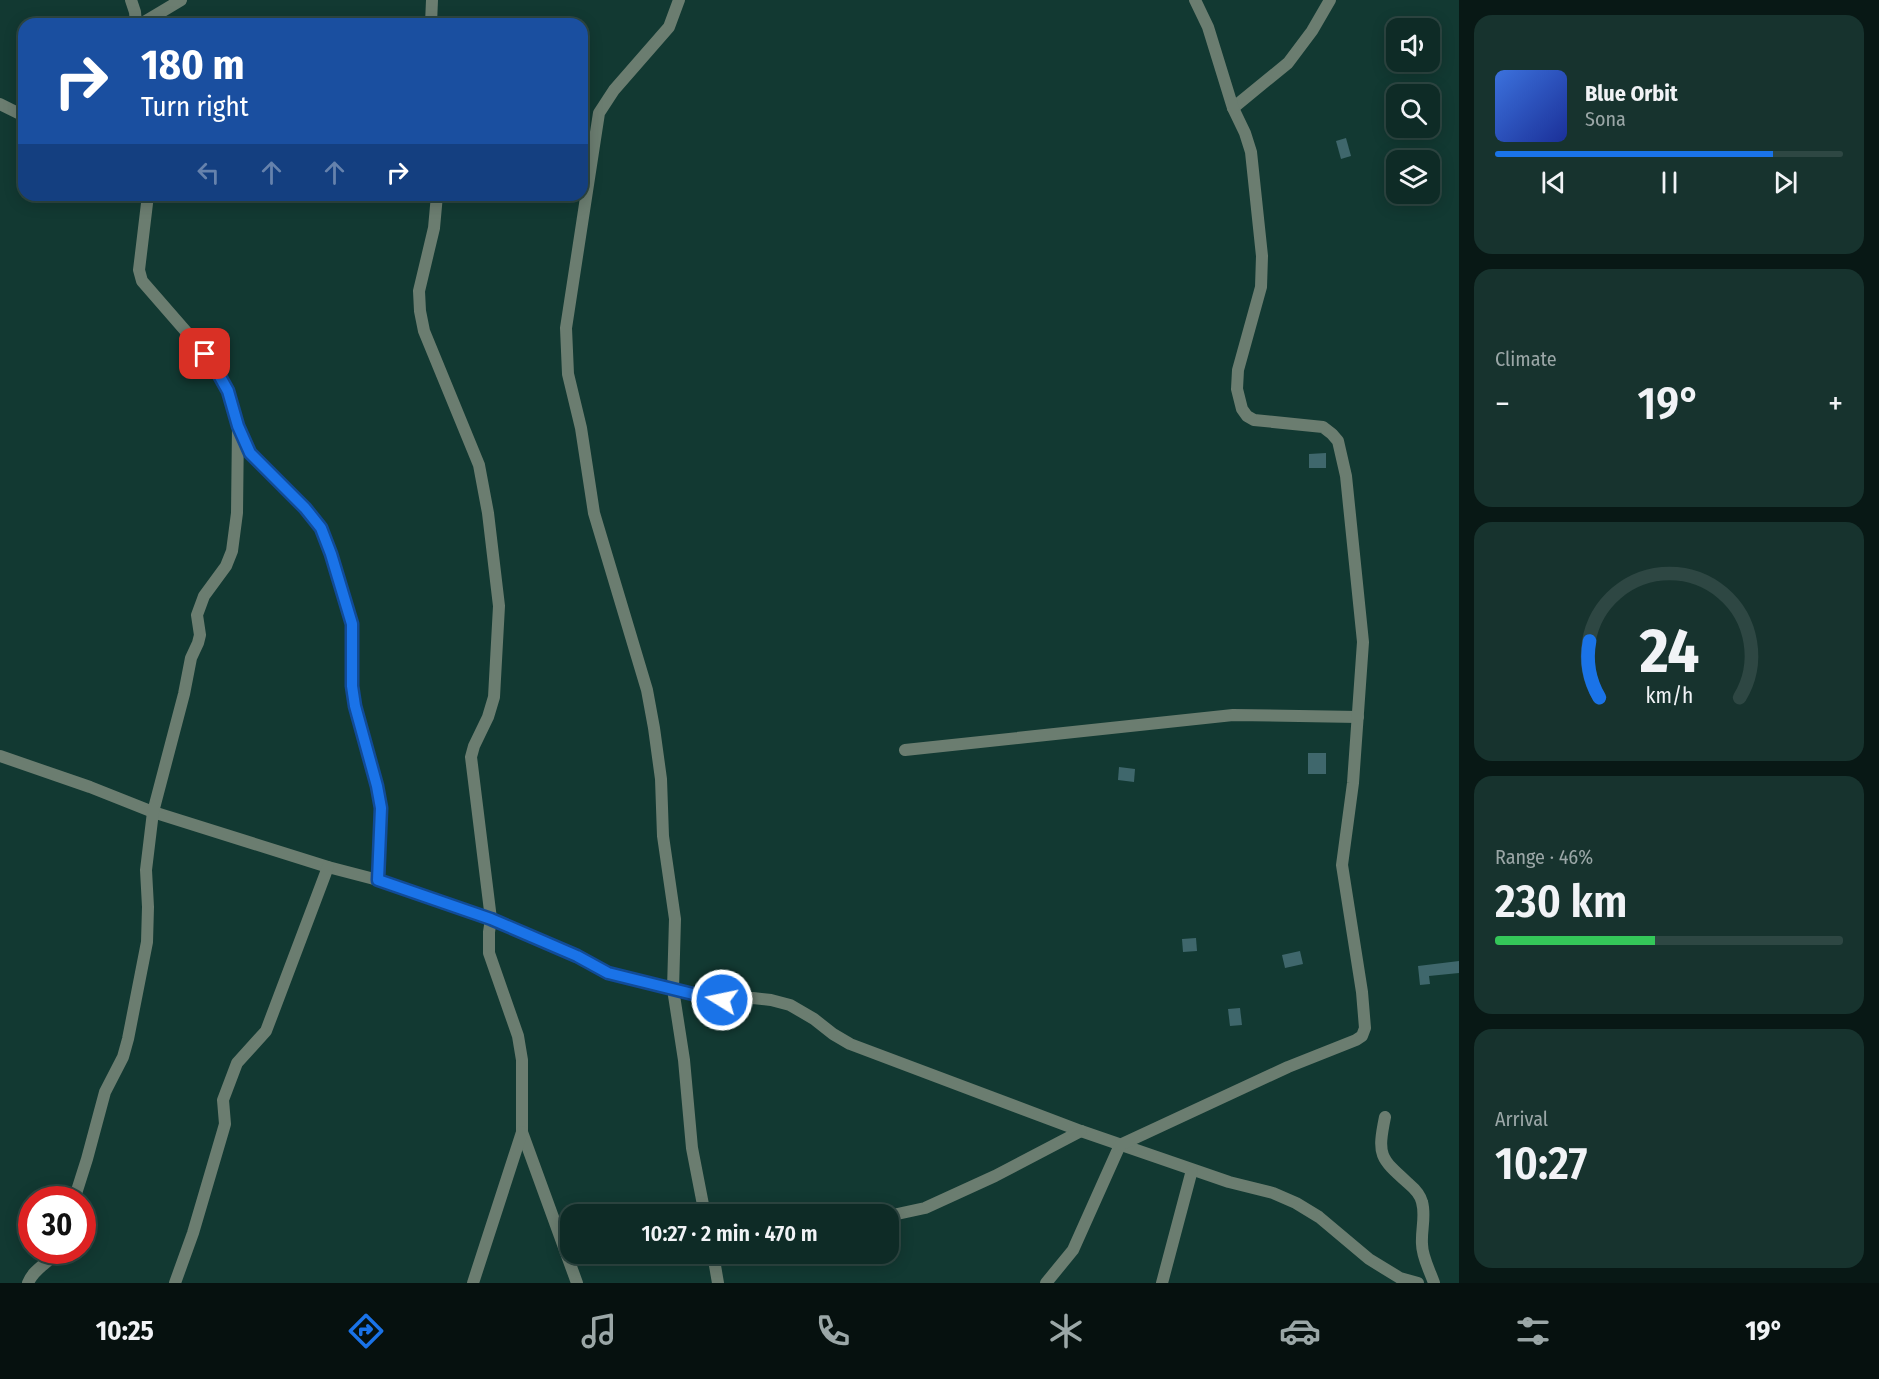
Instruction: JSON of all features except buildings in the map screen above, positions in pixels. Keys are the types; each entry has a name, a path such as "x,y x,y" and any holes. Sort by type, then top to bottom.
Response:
{"street":[{"path":"136,15 140,0"},
{"path":"136,15 181,0"},
{"path":"431,18 432,0"},
{"path":"588,185 599,113 614,90 669,27 679,0"},
{"path":"1046,1283 1073,1250 1120,1144 1288,1067 1362,1036 1365,1029 1362,992 1342,870 1353,783 1363,642 1346,476 1338,441 1323,428 1254,420 1247,416 1242,408 1237,389 1238,370 1261,287 1262,256 1251,152 1233,108 1208,27 1195,0"},
{"path":"1233,108 1288,63 1312,31 1330,0"},
{"path":"0,104 18,113"},
{"path":"147,201 139,270 142,281 214,366 228,391 238,426 250,453 305,508 321,528 334,564 352,624 352,686 355,706 381,808 378,880"},
{"path":"436,201 434,228 419,291 420,311 424,331 479,465 488,513 499,606 494,697 471,757 491,919 489,953 518,1036 522,1132 577,1283"},
{"path":"585,201 566,328 568,374 580,428 594,513 647,690 654,728 661,780 663,836 675,919 673,989 684,1060 692,1148 703,1204"},
{"path":"79,1186 105,1092 123,1057 128,1039 147,942 146,870 153,812 184,694 191,658 200,635 197,615 204,596 226,566 232,551 237,513 238,426"},
{"path":"905,750 1233,715 1358,717"},
{"path":"0,756 90,787 153,812 328,867 378,880 491,919 577,956 608,973 713,999 753,998 790,1005 850,1044 1081,1131 1229,1182 1273,1193 1296,1203 1319,1217 1376,1264 1400,1278 1418,1283"},
{"path":"175,1283 193,1233 225,1124 223,1100 237,1063 266,1031 328,867"},
{"path":"1385,1117 1381,1136 1383,1157 1388,1165 1416,1190 1423,1204 1422,1244 1434,1283"},
{"path":"899,1214 925,1208 994,1176 1081,1131"},
{"path":"473,1283 522,1132"},
{"path":"1162,1283 1192,1170"},
{"path":"28,1283 34,1272 44,1264"},
{"path":"714,1264 717,1283"}],"route":[{"path":"205,354 228,391 238,426 250,453 305,508 321,528 331,554 352,624 352,686 355,706 381,808 378,880 491,919 577,956 611,974 722,1000"}]}
